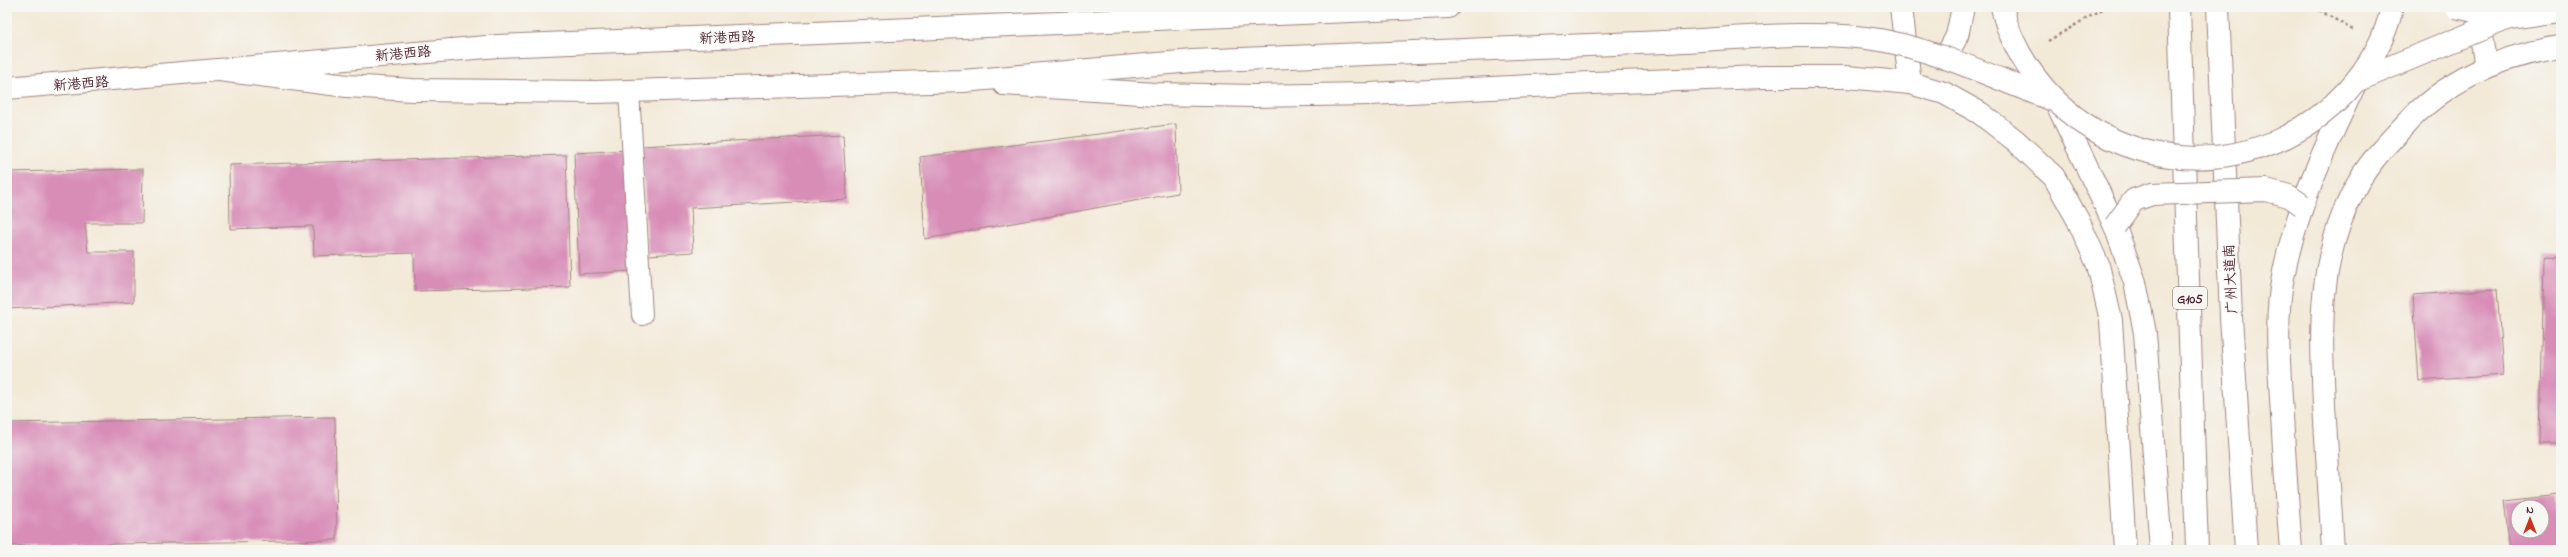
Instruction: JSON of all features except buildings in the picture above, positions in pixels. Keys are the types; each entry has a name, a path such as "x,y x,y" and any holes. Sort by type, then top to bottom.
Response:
{"main road":[{"name":"新港西路","path":"7,88 498,46 1448,7"},
{"path":"1902,7 1910,83"},
{"path":"1946,58 1957,36 1963,7"},
{"path":"2002,7 2016,48 2034,76 2056,102 2082,123 2106,136 2143,152 2177,157 2211,158 2277,142 2306,126 2333,106 2356,81 2509,18 2561,11"},
{"name":"G105","path":"2179,7 2197,550"},
{"name":"广州大道南","path":"2218,7 2231,317 2246,550"},
{"path":"2291,550 2280,382 2279,324 2282,279 2302,205 2331,135 2356,81 2377,49 2392,7"},
{"path":"2455,7 2509,18"},
{"path":"2477,7 2478,27 2486,67"},
{"path":"219,70 347,86 412,90 504,93 629,91 963,81 1192,61 1832,36 1881,40 1946,58 2056,102 2115,226 2135,282 2145,333 2161,550"},
{"path":"2333,550 2321,324 2326,275 2338,229 2354,189 2383,148 2408,121 2450,85 2486,67 2561,47"},
{"path":"963,81 1155,94 1255,96 1370,94 1762,77 1847,77 1910,83 1944,93 1980,113 2016,141 2054,177 2078,220 2098,266 2111,320 2125,550"},
{"path":"2115,226 2134,200 2152,194 2266,190 2289,196 2302,205"}],"lane":[{"path":"629,91 642,315"}]}
